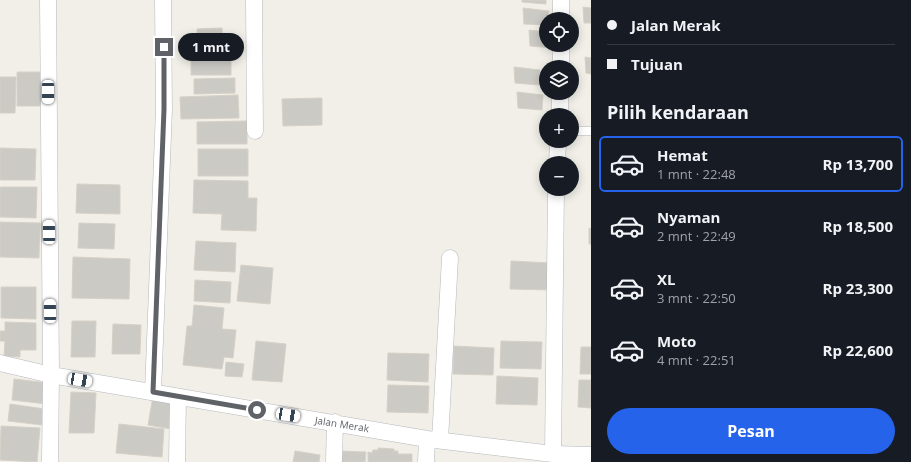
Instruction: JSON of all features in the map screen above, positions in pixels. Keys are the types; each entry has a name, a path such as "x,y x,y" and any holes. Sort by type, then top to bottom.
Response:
{"street":[{"path":"48,0 51,375 50,462"},
{"path":"153,392 164,109 163,0"},
{"path":"254,0 255,131"},
{"path":"561,0 561,12"},
{"path":"553,454 556,196"},
{"path":"426,462 433,439 450,258"},
{"name":"Jalan Merak","path":"0,363 51,375 335,422 521,456 553,454 591,455"},
{"path":"177,462 178,397"},
{"path":"334,462 335,422"}],"lane":[{"path":"579,131 591,131"}],"building":[{"path":"522,0 546,0 546,4 522,2"},
{"path":"583,7 591,8 591,23 584,23"},
{"path":"523,8 549,11 539,12 539,25 524,24"},
{"path":"222,28 223,46 197,46 197,29"},
{"path":"529,30 539,31 539,47 530,46"},
{"path":"231,51 231,75 191,75 191,52"},
{"path":"585,57 591,58 591,74 586,73"},
{"path":"514,67 539,70 539,85 515,83"},
{"path":"17,72 45,72 45,106 17,106"},
{"path":"0,77 16,77 15,113 0,113"},
{"path":"235,78 235,93 194,94 194,79"},
{"path":"517,92 539,95 539,100 543,100 542,108 539,108 539,110 518,108"},
{"path":"238,95 239,118 181,119 180,97"},
{"path":"322,98 322,125 283,126 282,99"},
{"path":"247,121 247,144 197,144 197,122"},
{"path":"0,148 36,149 35,180 0,180"},
{"path":"198,149 248,149 248,176 198,176"},
{"path":"194,180 248,181 248,198 257,198 256,231 221,230 222,214 193,213"},
{"path":"77,184 120,185 120,214 76,213"},
{"path":"0,187 37,187 36,218 0,217"},
{"path":"0,222 40,223 39,258 0,257"},
{"path":"79,223 115,224 114,249 78,248"},
{"path":"589,228 591,229 591,244 589,244"},
{"path":"196,241 236,243 235,272 194,270"},
{"path":"73,257 130,259 129,299 72,298"},
{"path":"511,261 551,263 551,290 510,289"},
{"path":"241,265 273,268 270,304 237,301"},
{"path":"195,280 231,282 230,303 194,301"},
{"path":"1,287 36,287 36,319 1,318"},
{"path":"194,305 224,308 222,329 236,330 233,358 224,357 222,369 183,365 187,326 192,326"},
{"path":"72,321 96,321 95,357 71,357"},
{"path":"5,322 36,323 36,350 20,350 20,357 4,356 5,341 0,341 0,331 5,331"},
{"path":"113,324 141,325 140,354 112,354"},
{"path":"256,341 286,344 282,382 252,380"},
{"path":"501,341 542,342 541,369 500,368"},
{"path":"454,346 494,348 493,375 453,374"},
{"path":"581,347 591,347 591,374 580,374"},
{"path":"388,353 429,354 428,382 387,380"},
{"path":"226,362 244,364 242,377 225,376"},
{"path":"497,376 538,378 537,405 496,404"},
{"path":"14,379 48,383 46,404 12,400"},
{"path":"579,380 591,380 591,408 578,407"},
{"path":"388,385 429,386 428,413 387,412"},
{"path":"71,392 96,393 94,433 69,433"},
{"path":"153,396 176,400 171,429 148,425"},
{"path":"10,404 45,409 42,425 8,421"},
{"path":"119,424 164,429 162,457 116,453"},
{"path":"1,426 40,428 37,462 0,460"},
{"path":"378,448 394,449 394,451 398,451 398,454 412,454 412,462 368,462 368,452 372,453 373,450 378,450"},
{"path":"295,451 320,455 319,462 293,462"},
{"path":"339,451 366,452 365,462 338,462"}],"route":[{"path":"164,47 164,109 153,392 257,410"}]}
